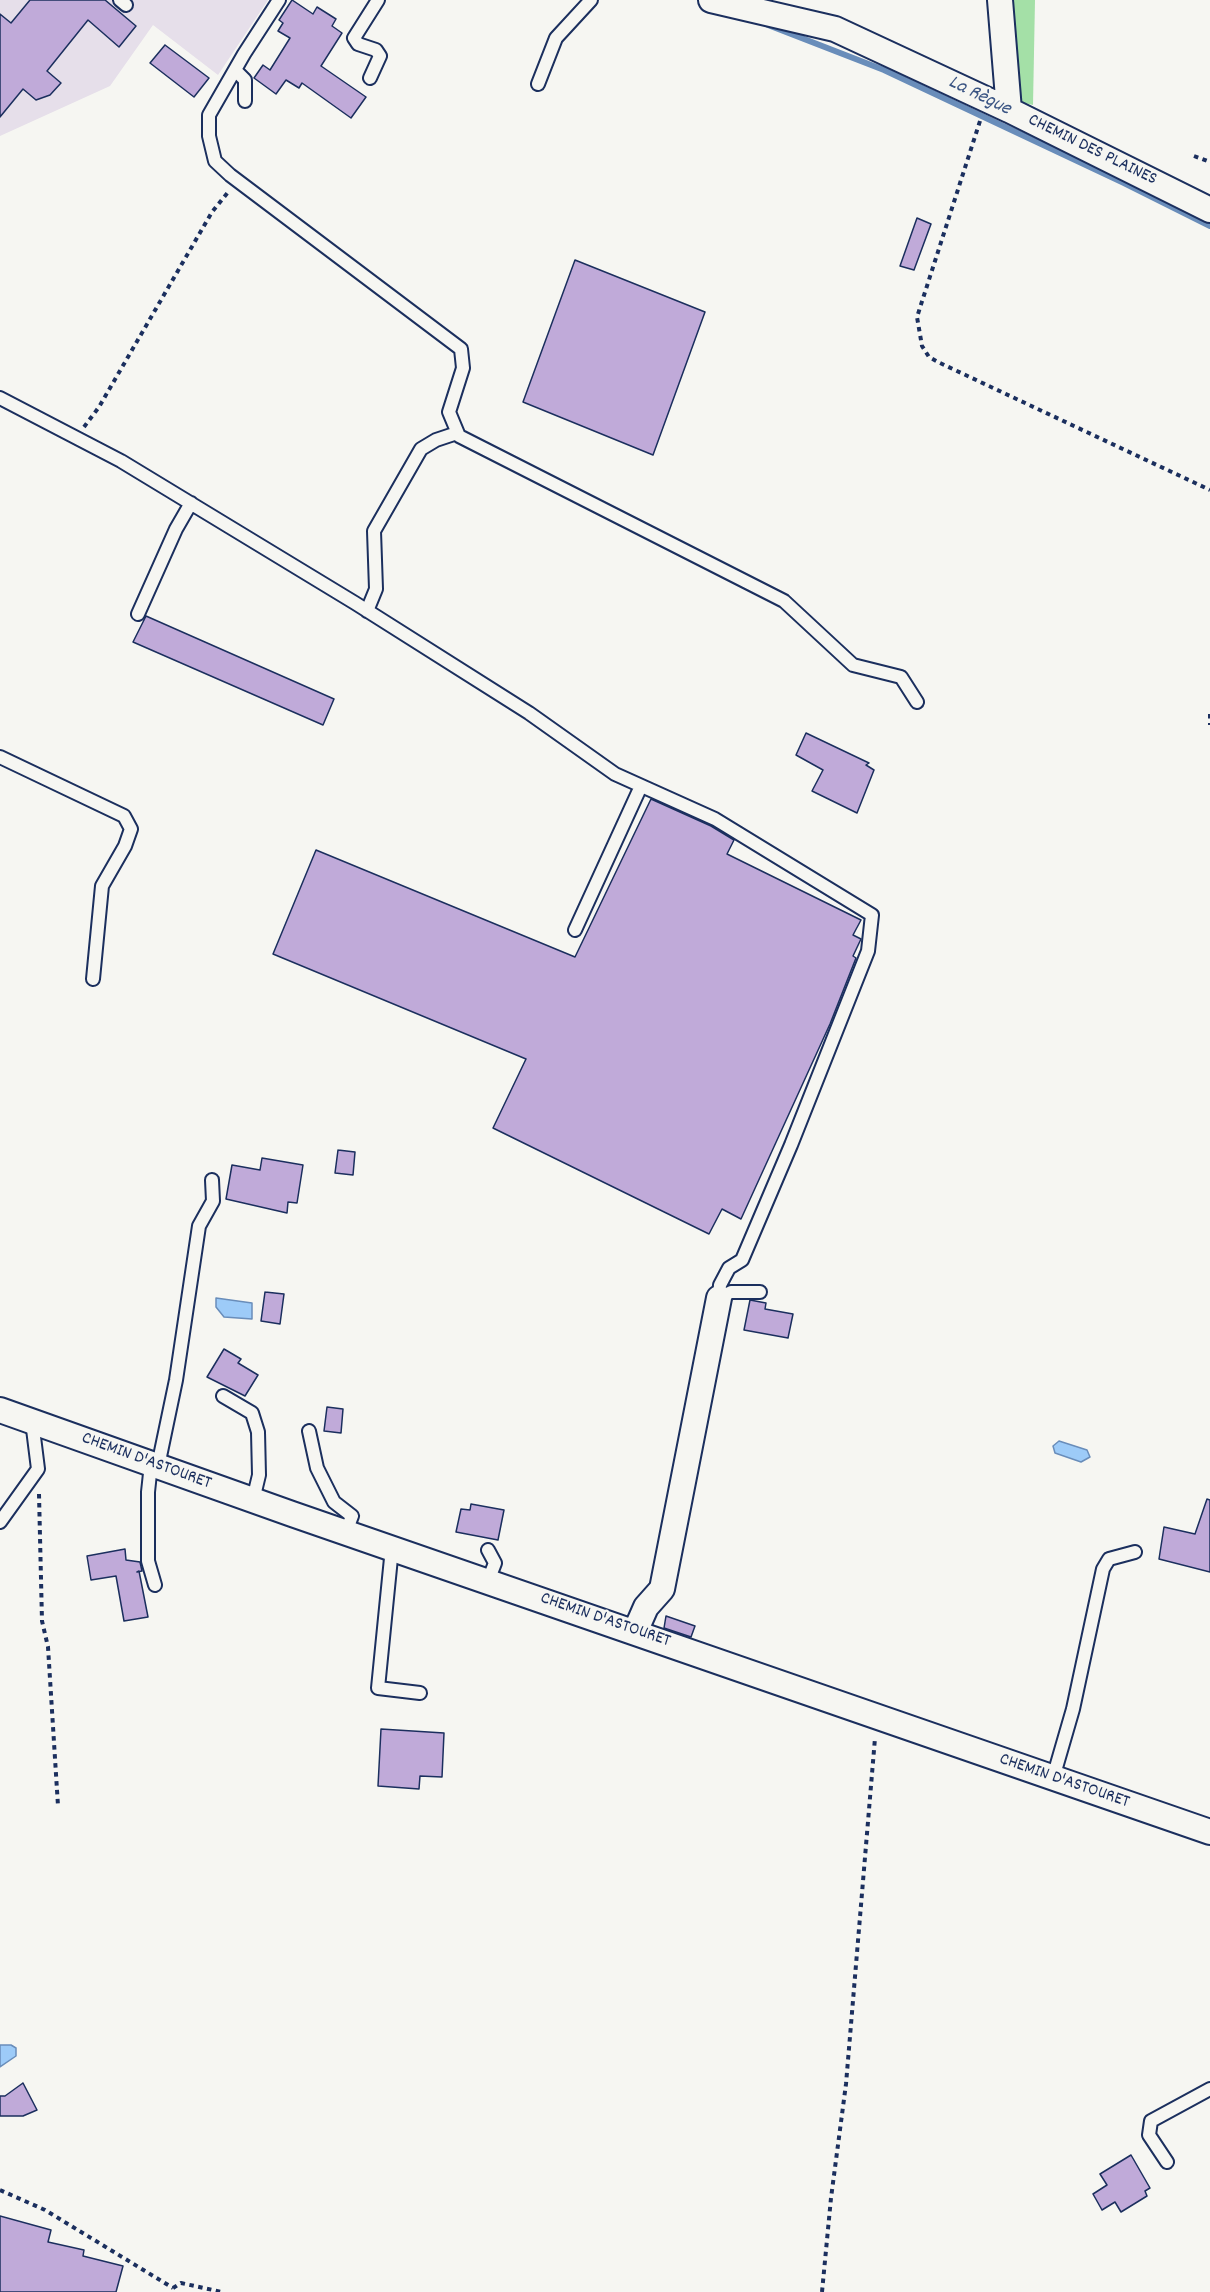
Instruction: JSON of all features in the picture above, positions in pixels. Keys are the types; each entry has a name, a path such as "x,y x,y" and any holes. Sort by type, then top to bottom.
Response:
{"street":[{"path":"711,0 835,29 1009,110"},
{"name":"CHEMIN DES PLAINES","path":"1000,0 1009,110 1210,210"},
{"path":"635,1632 646,1606 662,1589 719,1298"},
{"name":"CHEMIN D'ASTOURET","path":"0,1410 346,1533 1210,1832"}],"lane":[{"path":"279,0 209,116 209,136 215,161 237,181 461,349 463,368 448,412 459,436 784,601 854,665 901,677 917,702"},
{"path":"370,78 380,56 376,50 358,44 354,38 378,0"},
{"path":"538,84 556,38 591,0"},
{"path":"235,70 245,80 245,101"},
{"path":"0,398 122,461 191,503 529,713 615,774 715,819 872,915 868,951 791,1145 742,1260 729,1268 720,1286 719,1298"},
{"path":"367,611 376,589 374,531 421,450 436,440 457,433"},
{"path":"138,614 176,529 191,503"},
{"path":"0,758 124,816 131,829 125,846 102,886 93,979"},
{"path":"575,930 641,786"},
{"path":"155,1585 148,1561 148,1492 154,1465 167,1429 199,1226 213,1201 212,1180"},
{"path":"719,1298 731,1292 760,1292"},
{"path":"223,1396 252,1413 258,1432 259,1475 253,1500"},
{"path":"0,1522 38,1469 32,1421"},
{"path":"309,1431 317,1468 334,1502 352,1516 346,1533"},
{"path":"392,1548 378,1688 420,1693"},
{"path":"488,1550 495,1563 488,1581"},
{"path":"1053,1778 1078,1686 1103,1569 1109,1559 1135,1552"},
{"path":"1167,2162 1149,2135 1151,2121 1210,2089"}],"path":[{"path":"979,123 916,317 922,346 929,357 940,363 1210,490"},
{"path":"1194,156 1210,162"},
{"path":"78,438 212,212 237,181"},
{"path":"1210,714 1208,719 1210,725"},
{"path":"38,1469 42,1621 48,1647 58,1806"},
{"path":"822,2292 831,2198 846,2084 877,1716"},
{"path":"0,2190 45,2210 174,2290 181,2283 222,2292"}],"shaded area":[{"path":"0,0 268,0 218,75 153,25 110,86 0,136"}],"green space":[{"path":"992,0 1035,0 1033,105 999,97"}],"water":[{"path":"216,1298 252,1303 252,1319 224,1317 216,1307"},
{"path":"1059,1441 1087,1450 1090,1457 1081,1462 1055,1453 1053,1446"},
{"path":"0,2045 11,2045 16,2048 16,2056 0,2067"}],"building":[{"path":"30,0 105,0 136,26 119,47 88,20 47,71 61,83 50,95 36,100 23,89 0,117 0,14 11,23"},
{"path":"292,0 313,14 317,7 336,19 332,26 342,33 321,66 366,97 351,118 302,83 299,88 286,80 276,94 254,78 263,65 270,70 290,38 278,31 283,23 279,20"},
{"path":"165,45 209,78 194,97 150,63"},
{"path":"917,218 931,224 914,270 900,266"},
{"path":"575,260 705,312 653,455 523,402"},
{"path":"146,616 334,699 323,725 133,642"},
{"path":"806,733 869,763 866,765 874,770 857,813 812,791 823,770 796,755"},
{"path":"651,799 711,826 734,840 727,854 861,920 853,935 861,939 853,956 856,958 830,1024 741,1219 722,1209 709,1234 493,1128 526,1059 273,954 316,850 575,957"},
{"path":"338,1150 355,1152 353,1175 335,1173"},
{"path":"262,1158 303,1165 297,1203 288,1202 287,1213 226,1199 232,1165 260,1170"},
{"path":"265,1292 284,1294 280,1324 261,1321"},
{"path":"750,1300 766,1303 765,1309 793,1314 788,1338 744,1330"},
{"path":"224,1349 241,1359 238,1363 258,1375 245,1396 207,1377"},
{"path":"327,1407 343,1409 341,1433 324,1431"},
{"path":"1207,1499 1210,1500 1210,1572 1159,1559 1164,1527 1195,1534"},
{"path":"471,1504 504,1510 498,1540 456,1532 461,1509 470,1510"},
{"path":"125,1549 126,1560 140,1562 142,1571 139,1572 148,1617 124,1621 116,1576 91,1580 87,1556"},
{"path":"666,1616 695,1626 691,1637 664,1628"},
{"path":"381,1729 444,1733 442,1777 420,1776 419,1789 378,1786"},
{"path":"23,2083 37,2110 23,2116 0,2116 0,2096 5,2096"},
{"path":"1131,2155 1150,2188 1145,2191 1147,2196 1121,2212 1115,2202 1102,2210 1093,2194 1107,2185 1100,2174"},
{"path":"0,2216 51,2230 48,2242 84,2250 83,2256 123,2266 116,2292 0,2292"}],"waterway":[{"name":"La Règue","path":"768,25 884,70 1210,226"}]}
